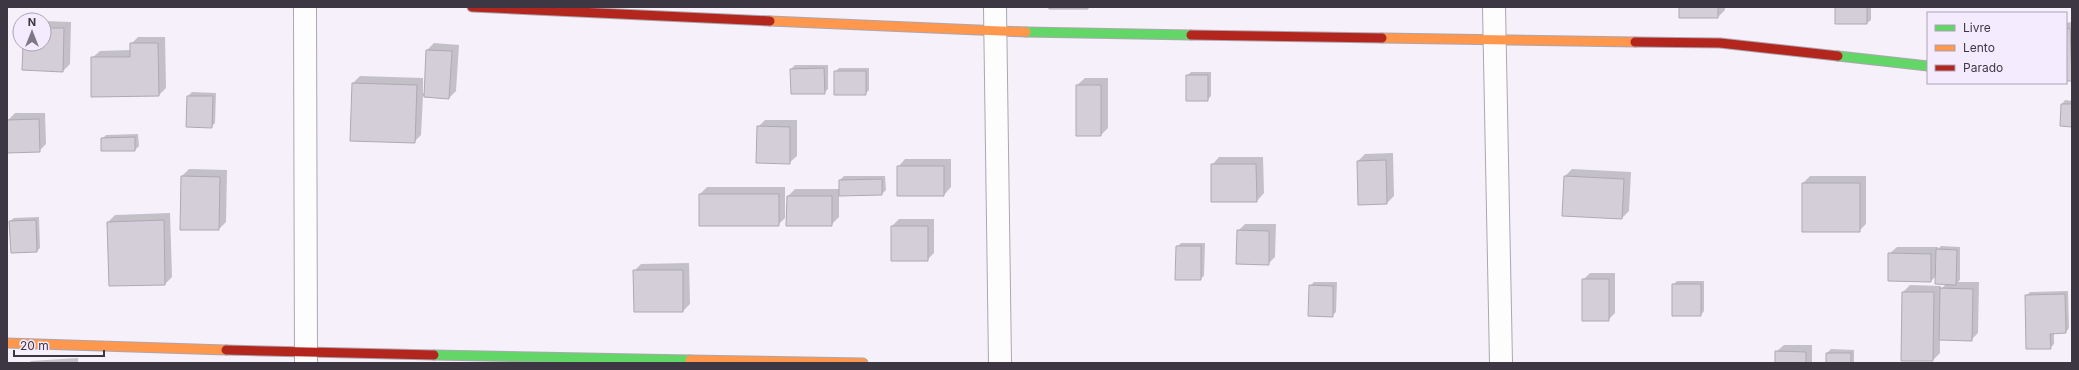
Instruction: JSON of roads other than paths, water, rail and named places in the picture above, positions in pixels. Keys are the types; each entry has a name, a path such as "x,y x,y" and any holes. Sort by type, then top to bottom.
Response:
{"street":[{"path":"305,7 306,358"},
{"path":"472,7 996,32 1494,41 1720,43 1927,66"},
{"path":"995,7 1000,363"},
{"path":"1494,7 1501,363"},
{"path":"7,343 306,358 863,363"}]}
